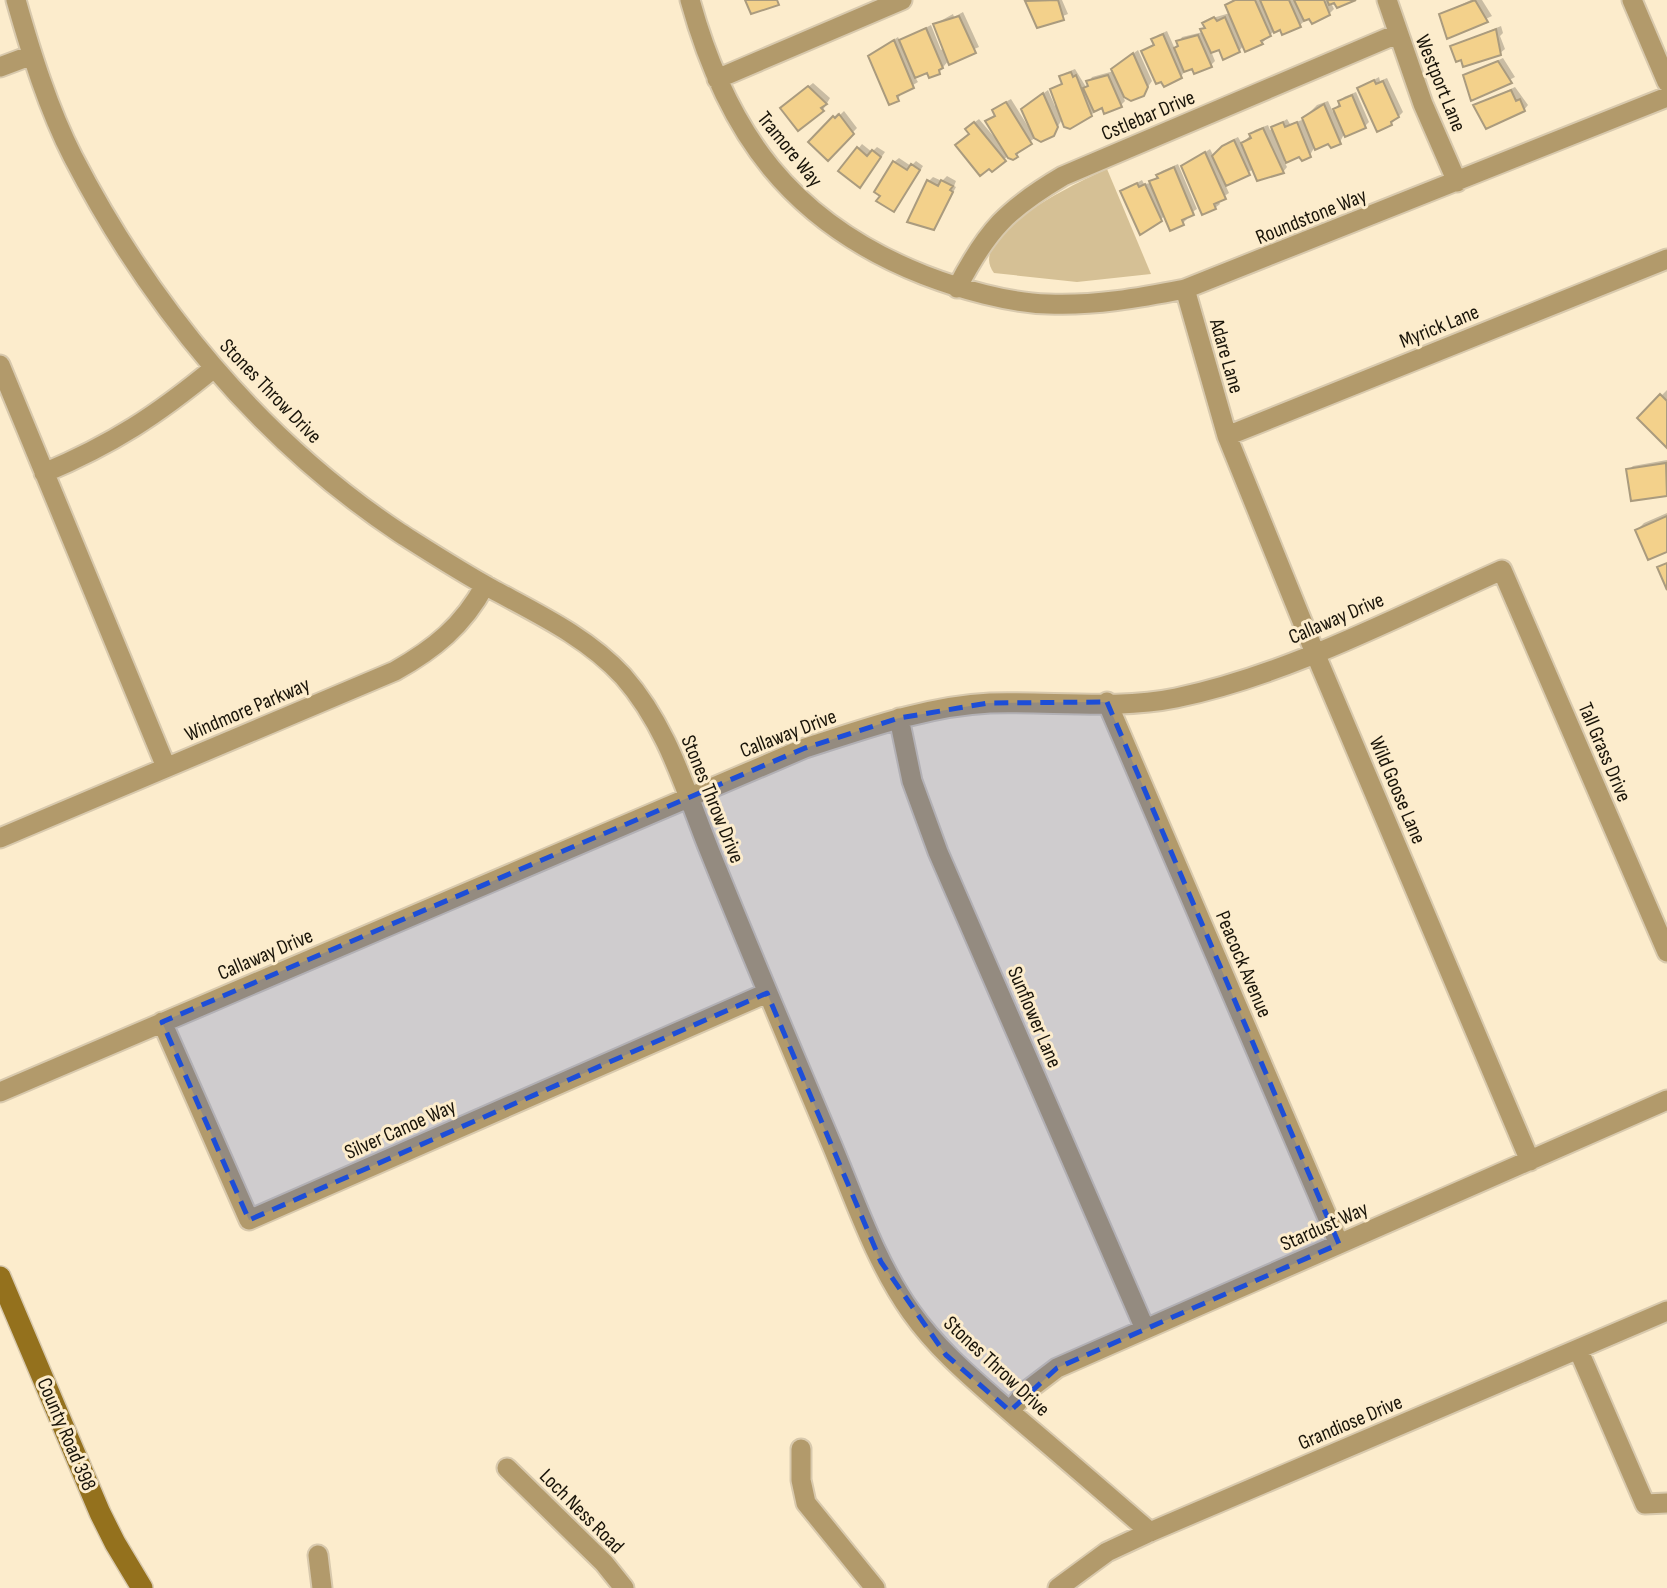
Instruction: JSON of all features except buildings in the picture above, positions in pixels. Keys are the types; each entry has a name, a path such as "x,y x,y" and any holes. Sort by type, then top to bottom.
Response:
{"street":[{"name":"Stones Throw Drive","path":"16,0 32,55 72,154 114,229 168,308 214,368 284,443 372,514 485,585 564,628 622,675 648,709 672,751 688,798 767,993 881,1262 910,1311 946,1355 1150,1532"},
{"name":"Tramore Way","path":"690,0 717,79 759,154 795,197 844,235 900,265 957,288"},
{"path":"717,79 902,0"},
{"name":"Westport Lane","path":"1387,0 1397,34 1457,182"},
{"path":"1632,0 1667,82"},
{"name":"Cstlebar Drive","path":"957,288 976,251 995,226 1023,200 1063,176 1397,34"},
{"path":"0,67 32,55"},
{"name":"Roundstone Way","path":"957,288 1046,304 1122,301 1185,289 1667,97"},
{"name":"Myrick Lane","path":"1227,436 1667,259"},
{"name":"Adare Lane","path":"1185,289 1227,436"},
{"path":"0,365 166,767"},
{"path":"44,473 101,449 138,426 214,368"},
{"name":"Wild Goose Lane","path":"1227,436 1315,653 1530,1161"},
{"name":"Callaway Drive","path":"0,1091 805,748 899,718 988,704 1107,702 1186,695 1239,682 1315,653 1502,570"},
{"name":"Tall Grass Drive","path":"1502,570 1667,952"},
{"name":"Windmore Parkway","path":"0,838 395,671 422,656 453,632 473,607 485,585"},
{"name":"Peacock Avenue","path":"1107,702 1339,1244"},
{"name":"Sunflower Lane","path":"899,718 912,781 938,852 1145,1329"},
{"name":"Silver Canoe Way","path":"162,1022 249,1220 767,993"},
{"name":"Stardust Way","path":"1010,1411 1028,1390 1057,1368 1667,1100"},
{"name":"County Road 398","path":"0,1277 100,1513 142,1588"},
{"name":"Grandiose Drive","path":"1058,1588 1107,1552 1150,1532 1667,1311"},
{"path":"1578,1349 1645,1504 1667,1503"},
{"path":"801,1449 801,1480 806,1503 875,1588"},
{"name":"Loch Ness Road","path":"507,1468 604,1563 624,1588"},
{"path":"318,1555 322,1588"}],"highlighted area":[{"path":"1107,702 1339,1244 1057,1368 1010,1411 946,1355 881,1262 767,993 249,1220 162,1022 805,748 899,718 988,703"}],"shaded area":[{"path":"1107,169 1151,274 1077,282 994,273 989,258 995,242 1009,227 1051,197"}]}
